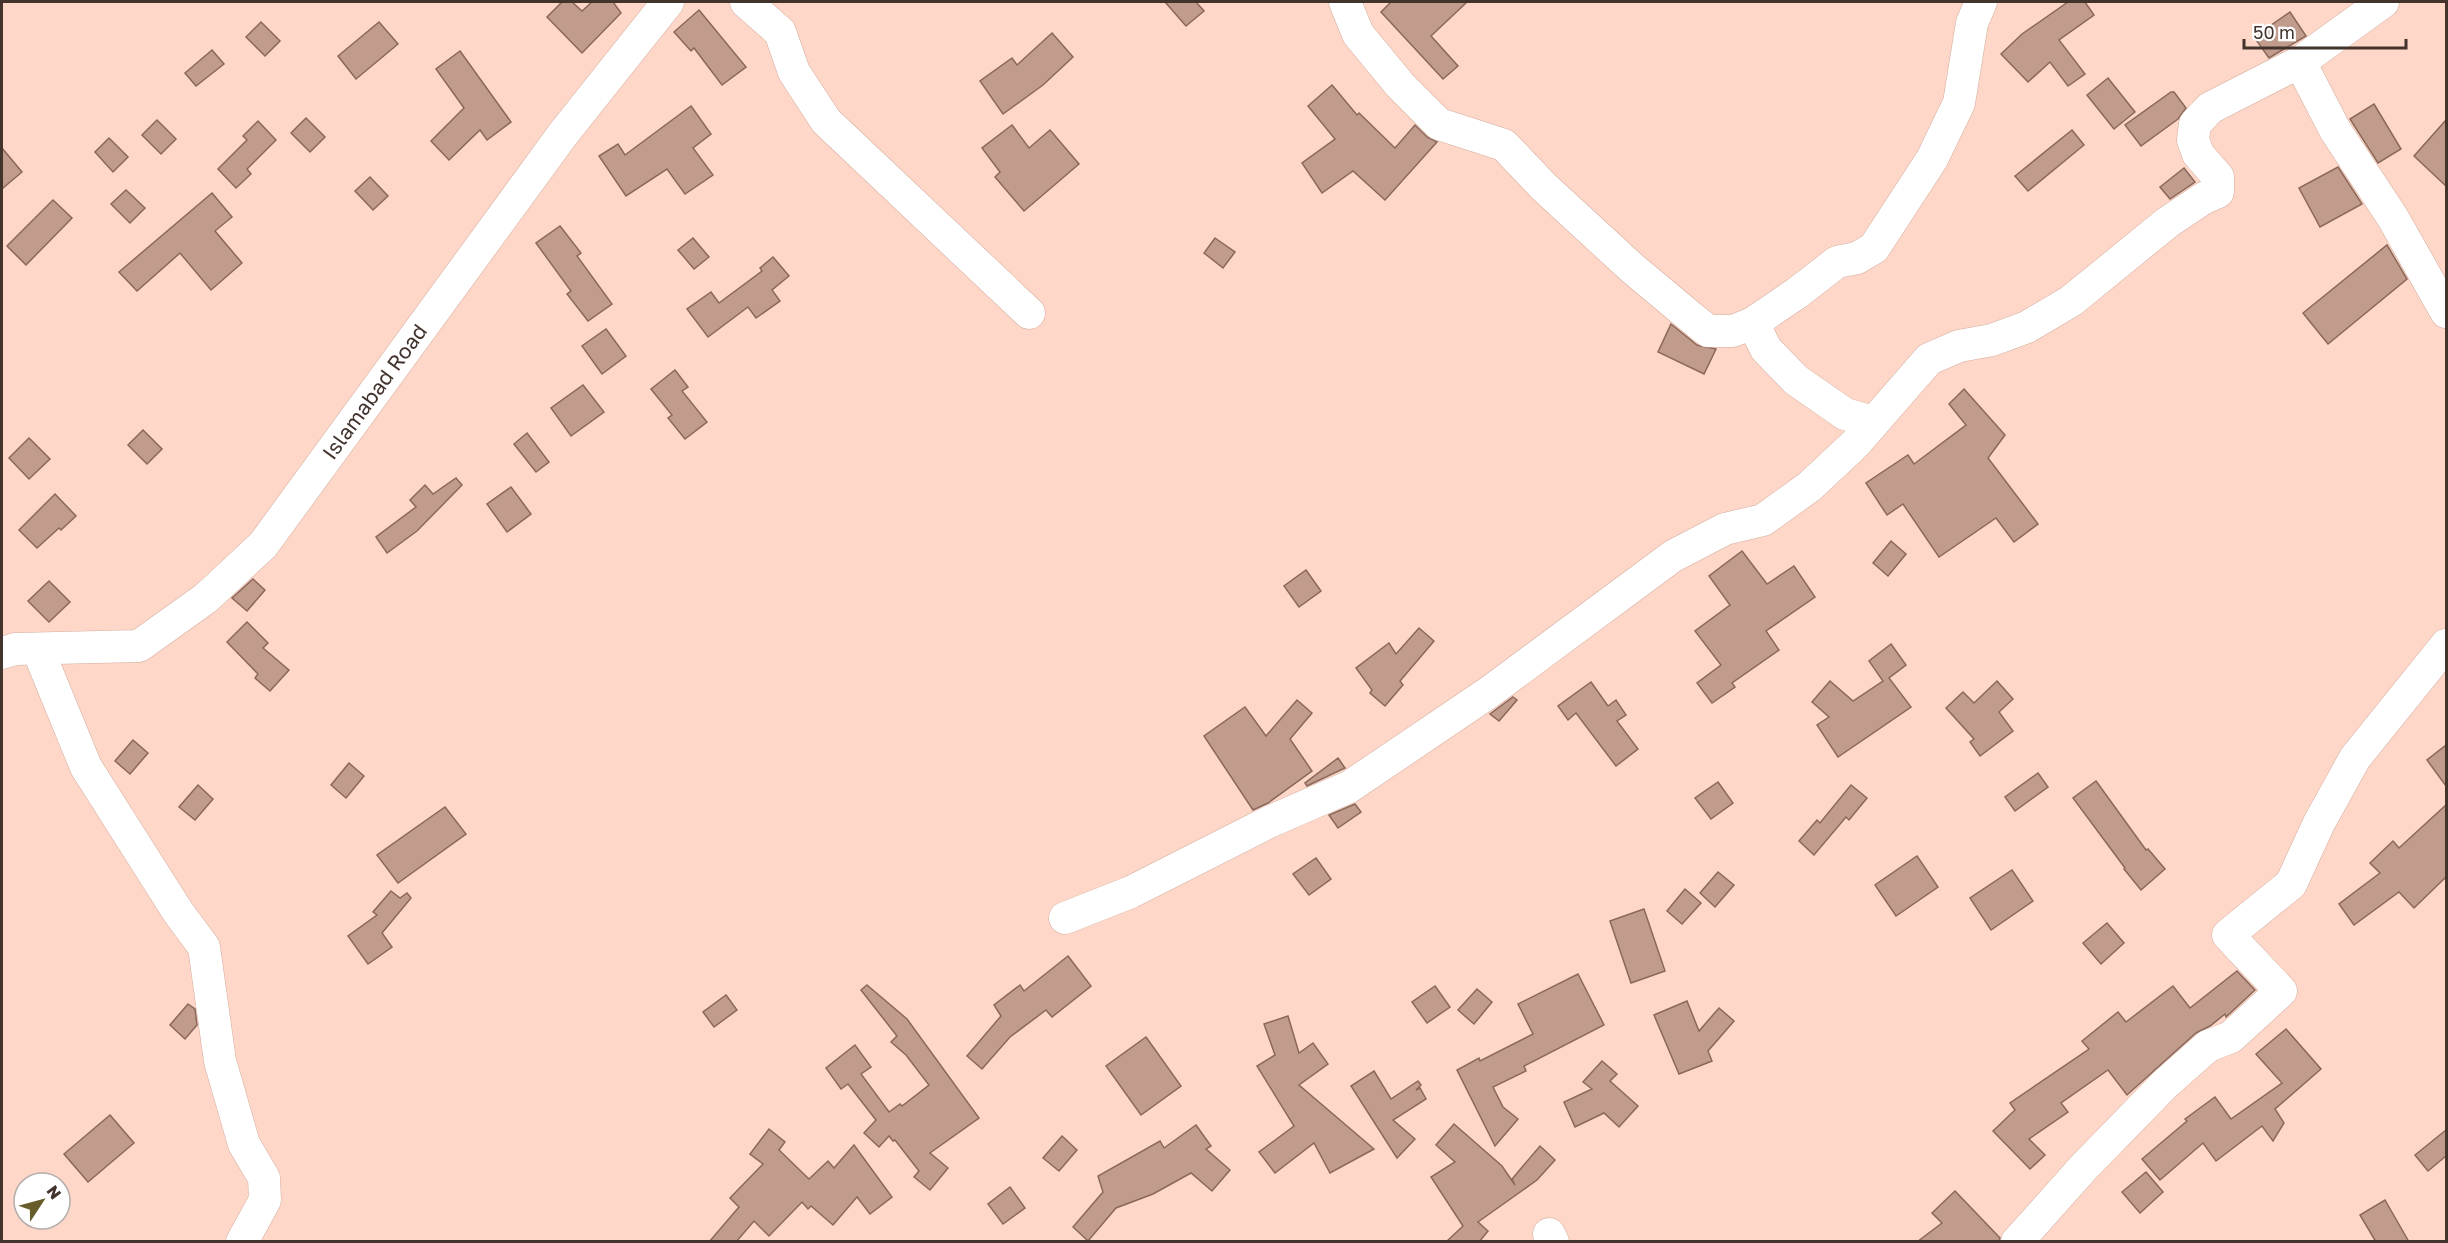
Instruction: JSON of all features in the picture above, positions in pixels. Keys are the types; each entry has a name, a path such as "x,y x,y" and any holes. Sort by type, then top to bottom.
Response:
{"street":[{"name":"Islamabad Road","path":"2,653 15,650 139,646 206,598 263,545 563,134 668,2"},
{"path":"746,2 780,32 794,72 826,122 1029,314"},
{"path":"1345,2 1358,34 1400,86 1439,124 1504,145 1544,188 1632,268 1708,330 1733,331 1752,323 1837,262 1857,258 1874,248 1932,159 1959,103 1972,23 1981,2"},
{"path":"1065,918 1131,892 1269,822 1348,787 1488,693 1673,556 1725,529 1763,520 1809,487 1855,444 1929,359 1959,346 1992,340 2027,327 2071,301 2168,222 2204,198 2218,192 2218,177 2198,154 2193,140 2195,124 2210,108 2300,62 2383,2"},
{"path":"2300,62 2335,130 2393,218 2446,312"},
{"path":"1752,323 1766,349 1796,380 1845,414 1873,422"},
{"path":"2017,1242 2083,1168 2165,1084 2208,1046 2231,1037 2281,991 2228,935 2291,884 2319,823 2355,758 2446,645"},
{"path":"38,650 86,767 178,912 204,947 219,1061 244,1144 264,1178 265,1200 242,1242"}],"building":[{"path":"562,2 572,2 582,11 592,2 613,2 621,13 582,53 547,17"},
{"path":"1165,2 1196,2 1204,11 1186,26"},
{"path":"1391,2 1467,2 1431,36 1458,66 1443,79 1381,12"},
{"path":"2068,2 2085,2 2094,15 2059,40 2085,74 2068,86 2050,62 2028,82 2001,54 2022,34"},
{"path":"699,10 746,67 722,85 694,48 691,51 674,32"},
{"path":"2290,12 2306,36 2269,58 2254,37"},
{"path":"261,22 280,41 265,56 246,37"},
{"path":"379,22 398,44 356,79 338,56"},
{"path":"1052,33 1073,57 1043,85 1003,114 980,81 1012,58 1017,65"},
{"path":"212,50 224,64 196,86 185,73"},
{"path":"460,51 511,122 487,140 480,130 449,160 431,141 464,108 436,69"},
{"path":"2108,78 2135,112 2114,129 2087,95"},
{"path":"1332,85 1357,115 1359,113 1395,148 1415,125 1427,137 1437,142 1385,200 1353,171 1322,193 1302,163 1335,139 1308,106"},
{"path":"2174,92 2186,108 2178,119 2141,146 2125,125"},
{"path":"2374,104 2401,149 2378,163 2350,119"},
{"path":"691,106 711,134 693,148 713,175 685,194 667,169 626,196 599,156 618,144 625,155"},
{"path":"306,118 325,137 310,152 291,133"},
{"path":"157,120 176,139 161,154 142,135"},
{"path":"2446,120 2446,186 2414,156"},
{"path":"258,121 276,140 247,169 251,174 236,188 218,169 247,140 243,136"},
{"path":"1012,125 1029,148 1050,130 1079,164 1024,211 995,177 1000,172 982,148"},
{"path":"2072,130 2084,145 2028,191 2015,176"},
{"path":"109,138 128,157 113,172 95,152"},
{"path":"2,148 22,172 2,189"},
{"path":"2338,167 2362,204 2320,227 2299,188"},
{"path":"2184,168 2195,182 2170,199 2160,187"},
{"path":"370,177 388,196 373,210 355,191"},
{"path":"126,190 145,208 130,223 111,204"},
{"path":"212,193 232,217 215,231 242,263 211,290 180,253 137,291 119,272"},
{"path":"53,200 72,218 26,265 7,246"},
{"path":"560,226 581,253 577,256 612,304 588,321 567,294 571,291 536,243"},
{"path":"693,238 709,257 694,269 678,250"},
{"path":"1215,238 1235,252 1223,268 1204,253"},
{"path":"2387,245 2407,279 2328,344 2303,313"},
{"path":"773,257 789,276 772,290 780,301 756,318 748,307 708,337 687,309 711,292 719,303 762,271 760,268"},
{"path":"1671,324 1697,345 1716,349 1704,374 1658,352"},
{"path":"606,329 626,356 602,374 582,346"},
{"path":"675,370 688,387 682,391 707,422 685,439 668,418 672,415 651,389"},
{"path":"583,385 604,412 571,436 551,408"},
{"path":"1964,389 2005,435 1988,458 2038,524 2014,542 1996,518 1939,557 1903,504 1887,515 1866,483 1908,455 1914,464 1966,425 1949,404"},
{"path":"143,430 162,449 147,464 128,445"},
{"path":"527,433 549,462 536,472 514,444"},
{"path":"29,438 50,459 29,479 9,458"},
{"path":"456,478 462,485 417,531 387,553 376,537 416,507 410,500 425,485 433,494"},
{"path":"511,487 531,514 507,532 487,504"},
{"path":"55,494 76,516 37,548 19,530"},
{"path":"1891,541 1906,554 1888,576 1873,563"},
{"path":"1742,551 1767,584 1794,566 1815,597 1766,631 1779,650 1732,683 1735,687 1712,703 1697,683 1721,665 1695,631 1730,605 1709,576"},
{"path":"1306,570 1321,591 1299,607 1284,586"},
{"path":"253,579 265,590 247,611 232,598"},
{"path":"49,581 70,602 49,622 28,601"},
{"path":"247,622 268,643 263,648 289,670 270,691 255,678 258,674 227,642"},
{"path":"1419,628 1434,641 1400,681 1403,685 1385,706 1370,693 1372,690 1356,668 1389,643 1396,654"},
{"path":"1891,644 1906,665 1889,678 1911,707 1838,757 1817,725 1829,717 1812,702 1830,681 1853,701 1883,681 1869,661"},
{"path":"1997,681 2013,699 1999,712 2013,731 1980,756 1970,742 1974,739 1946,708 1963,692 1974,703"},
{"path":"1591,682 1608,706 1616,700 1626,715 1617,721 1638,749 1616,766 1576,713 1568,720 1558,706"},
{"path":"1513,697 1517,700 1499,721 1490,714"},
{"path":"1297,700 1312,713 1290,739 1312,771 1268,803 1253,810 1204,736 1245,707 1266,736"},
{"path":"133,740 148,753 130,774 115,761"},
{"path":"2446,745 2446,786 2427,760"},
{"path":"1338,758 1345,768 1307,786 1305,783"},
{"path":"349,763 364,776 346,798 331,785"},
{"path":"2038,773 2048,787 2015,811 2005,797"},
{"path":"2096,781 2146,850 2148,849 2165,869 2141,890 2073,798"},
{"path":"1718,782 1733,803 1711,819 1695,798"},
{"path":"198,785 213,799 195,820 179,807"},
{"path":"1851,785 1867,798 1849,820 1846,817 1814,855 1799,841 1817,820 1820,823"},
{"path":"1355,804 1361,812 1338,828 1329,815"},
{"path":"2446,805 2446,877 2414,908 2399,892 2354,925 2339,904 2380,873 2370,863 2393,841 2399,848"},
{"path":"445,807 466,834 398,883 377,855"},
{"path":"1917,856 1938,887 1896,916 1875,885"},
{"path":"1316,858 1331,879 1309,895 1293,874"},
{"path":"2012,870 2033,901 1991,930 1970,898"},
{"path":"1718,872 1734,885 1715,907 1700,893"},
{"path":"1685,889 1701,903 1682,924 1667,911"},
{"path":"391,891 400,898 407,893 411,898 382,933 392,947 368,964 348,936 377,915 373,912"},
{"path":"1644,909 1665,971 1631,983 1610,921"},
{"path":"2107,923 2124,943 2101,964 2083,943"},
{"path":"1068,956 1091,986 1052,1017 1046,1010 1010,1037 982,1069 967,1056 1001,1016 994,1005 1020,985 1024,991"},
{"path":"2237,971 2255,990 2226,1017 2225,1014 2210,1026 2196,1033 2127,1095 2108,1070 2061,1103 2068,1112 2029,1139 2045,1155 2030,1169 1993,1131 2015,1110 2010,1103 2089,1049 2082,1041 2118,1012 2126,1022 2173,986 2190,1008"},
{"path":"1578,974 1604,1025 1524,1066 1526,1071 1493,1087 1503,1107 1518,1119 1495,1146 1457,1070 1533,1034 1518,1004"},
{"path":"867,985 907,1019 979,1118 930,1153 948,1168 930,1190 914,1177 919,1171 895,1140 893,1141 889,1136 879,1147 864,1133 876,1120 848,1084 841,1089 826,1068 855,1045 871,1067 861,1074 889,1112 900,1104 902,1106 929,1085 906,1055 891,1042 897,1036 861,990"},
{"path":"1435,986 1450,1007 1427,1023 1412,1002"},
{"path":"1477,989 1492,1002 1474,1024 1458,1010"},
{"path":"726,995 737,1010 714,1027 703,1012"},
{"path":"1687,1001 1699,1031 1719,1008 1734,1021 1708,1051 1712,1061 1679,1074 1654,1015"},
{"path":"188,1004 195,1009 197,1025 185,1039 170,1025"},
{"path":"1288,1016 1299,1053 1313,1043 1328,1064 1299,1085 1374,1149 1330,1173 1314,1143 1275,1173 1259,1152 1294,1126 1257,1066 1275,1055 1264,1024"},
{"path":"2286,1029 2321,1069 2275,1109 2284,1123 2273,1141 2262,1126 2216,1161 2203,1143 2160,1180 2142,1159 2187,1121 2185,1119 2215,1097 2231,1119 2282,1083 2256,1054"},
{"path":"1146,1037 1181,1086 1141,1115 1106,1066"},
{"path":"1602,1061 1617,1074 1610,1081 1638,1106 1619,1127 1604,1113 1575,1127 1564,1102 1592,1089 1583,1082"},
{"path":"1374,1071 1391,1099 1418,1081 1421,1085 1416,1090 1420,1088 1426,1099 1393,1120 1415,1139 1397,1158 1351,1086"},
{"path":"110,1115 134,1143 88,1182 64,1154"},
{"path":"1454,1124 1502,1166 1515,1185 1512,1179 1540,1146 1555,1160 1537,1180 1478,1222 1488,1231 1479,1242 1446,1242 1463,1226 1431,1177 1455,1162 1436,1145"},
{"path":"1196,1125 1211,1146 1206,1149 1230,1170 1212,1191 1191,1173 1153,1194 1116,1208 1088,1241 1073,1227 1103,1192 1098,1176 1160,1141 1164,1148"},
{"path":"769,1129 785,1142 779,1150 809,1179 828,1161 834,1168 854,1145 892,1197 870,1214 857,1197 833,1225 811,1206 808,1209 802,1202 769,1236 754,1221 736,1242 709,1242 739,1207 730,1198 763,1164 750,1154"},
{"path":"2446,1130 2446,1156 2428,1171 2415,1155"},
{"path":"1062,1136 1077,1150 1059,1171 1043,1158"},
{"path":"2146,1172 2163,1192 2140,1213 2122,1192"},
{"path":"1010,1187 1025,1208 1003,1224 988,1204"},
{"path":"1955,1191 2000,1238 1999,1242 1917,1242 1942,1223 1932,1213"},
{"path":"2385,1200 2409,1242 2376,1242 2360,1215"}]}
